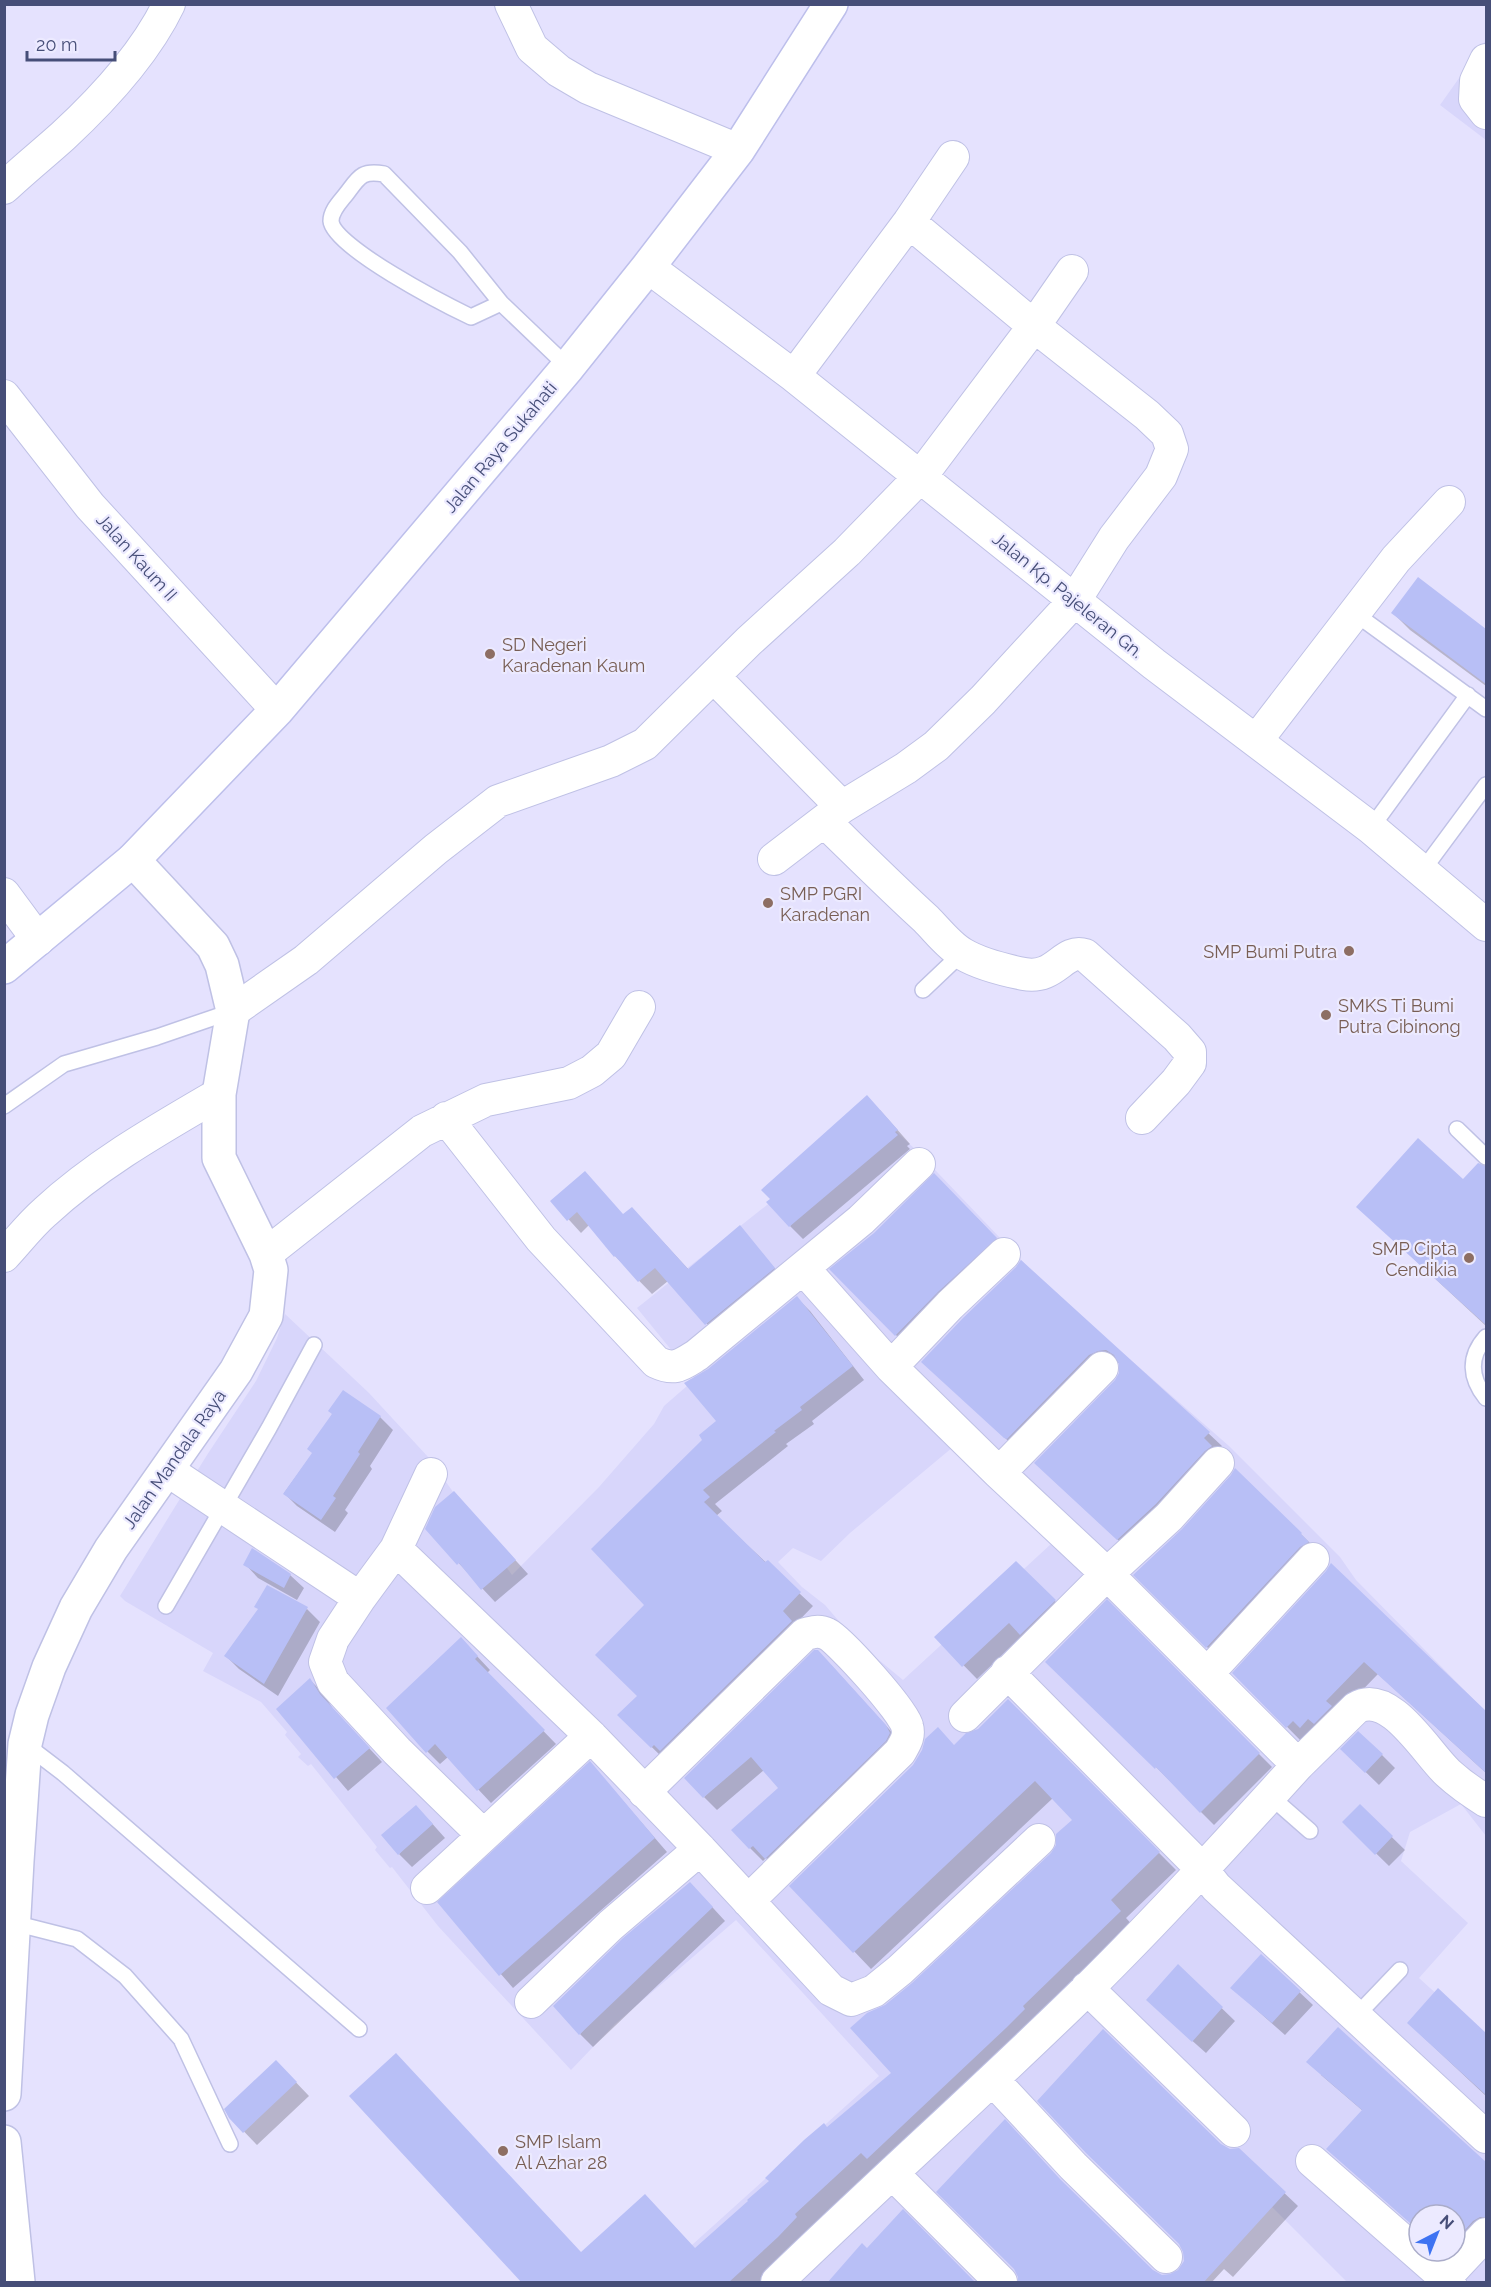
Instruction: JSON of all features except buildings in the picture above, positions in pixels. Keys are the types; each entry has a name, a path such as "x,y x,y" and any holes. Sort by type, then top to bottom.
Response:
{"street":[{"path":"4,188 62,136 125,71 146,43 169,4"},
{"path":"511,4 532,48 559,71 588,88 738,150"},
{"name":"Jalan Raya Sukahati","path":"4,967 133,860 277,710 568,367 648,267 738,150 831,4"},
{"path":"1486,60 1476,81 1475,99 1486,113"},
{"path":"794,376 909,222 953,157"},
{"path":"774,859 833,814 906,768 936,746 982,700 1075,600 1114,538 1161,476 1172,449 1167,434 1147,415 1034,326 909,222"},
{"name":"Jalan Kp. Pajeleran Gn.","path":"648,267 794,376 1154,664 1371,828 1486,925"},
{"path":"233,1011 306,960 436,849 498,801 603,764 645,744 770,622 839,559 921,476 1034,326 1072,271"},
{"name":"Jalan Kaum II","path":"4,396 90,506 277,710"},
{"path":"1256,741 1353,612 1396,559 1449,502"},
{"path":"714,677 833,814 962,953 1009,971 1027,975 1041,975 1055,969 1071,954 1085,955 1177,1037 1190,1052 1190,1063 1176,1082 1142,1118"},
{"name":"Jalan Mandala Raya","path":"4,2094 14,1923 10,1876 25,1744 32,1714 76,1608 111,1549 236,1371 266,1316 271,1270 266,1254 219,1158 219,1094 233,1011 222,965 213,946 133,860"},
{"path":"4,894 38,940"},
{"path":"266,1254 422,1131 486,1100 568,1083 592,1071 611,1055 639,1007"},
{"path":"4,1256 44,1212 77,1185 146,1136 219,1094"},
{"path":"446,1118 541,1239 656,1362 669,1368 681,1365 698,1355 861,1220 919,1164"},
{"path":"891,1366 1004,1254"},
{"path":"803,1268 891,1366 999,1473 1107,1574 1298,1765"},
{"path":"999,1473 1102,1368"},
{"path":"965,1716 1107,1574 1169,1517 1218,1463"},
{"path":"167,1470 360,1598"},
{"path":"431,1474 396,1549 333,1639 325,1662 333,1682 397,1751 483,1835"},
{"path":"396,1549 591,1736 831,1990 851,2000 874,1991 900,1970 1039,1840"},
{"path":"1207,1674 1313,1559"},
{"path":"644,1792 805,1634 818,1630 830,1635 867,1672 907,1724 908,1738 900,1752 748,1900"},
{"path":"1007,1672 1202,1869 1216,1887 1486,2137"},
{"path":"788,2279 892,2173 1088,1988 1161,1914 1298,1765 1356,1708 1366,1702 1378,1704 1401,1719 1447,1772 1486,1801"},
{"path":"427,1888 591,1736"},
{"path":"531,2002 611,1925 700,1849"},
{"path":"1088,1988 1234,2132"},
{"path":"993,2080 1073,2166 1166,2257"},
{"path":"4,2142 18,2283"},
{"path":"1312,2161 1445,2281 1486,2234"},
{"path":"892,2173 1001,2283"}],"lane":[{"path":"501,303 471,317 441,303 390,274 336,233 331,222 333,211 361,175 372,172 384,174 460,252 501,303 568,367"},
{"path":"1353,612 1486,709"},
{"path":"1371,828 1468,696"},
{"path":"1423,870 1486,784"},
{"path":"923,990 962,953"},
{"path":"4,1106 64,1064 157,1037 233,1011"},
{"path":"1457,1130 1485,1152"},
{"path":"1486,1337 1473,1362 1475,1384 1486,1398"},
{"path":"166,1606 314,1345"},
{"path":"25,1744 72,1781 359,2029"},
{"path":"1270,1796 1310,1831"},
{"path":"14,1923 77,1939 125,1976 181,2039 230,2144"},
{"path":"1357,2016 1400,1970"}],"shaded area":[{"path":"1486,40 1486,140 1440,105"},
{"path":"871,1108 916,1150 1025,1264 1229,1446 1340,1557 1356,1580 1486,1712 1486,1836 1461,1804 1410,1832 1401,1861 1468,1923 1419,1978 1486,2039 1486,2221 1467,2244 1467,2203 1407,2203 1407,2263 1462,2263 1472,2273 1486,2257 1486,2282 1347,2282 1263,2198 1187,2282 651,2282 879,2076 736,1920 615,2024 571,2070 438,1926 392,1867 390,1868 375,1850 377,1847 311,1764 308,1766 298,1757 301,1754 285,1735 287,1732 261,1702 203,1671 213,1653 120,1596 207,1455 256,1381 277,1338 285,1314 369,1393 429,1458 512,1575 599,1487 654,1424 664,1406 695,1379 637,1308 777,1197","holes":["953,1447 1051,1544 903,1680 856,1641 825,1605 802,1587 778,1562 793,1548 821,1561 850,1533"]}],"place":[{"name":"SD Negeri Karadenan Kaum","path":"490,654"},
{"name":"SMP PGRI Karadenan","path":"768,903"},
{"name":"SMP Bumi Putra","path":"1349,951"},
{"name":"SMKS Ti Bumi Putra Cibinong","path":"1326,1015"},
{"name":"SMP Cipta Cendikia","path":"1469,1258"},
{"name":"SMP Islam Al Azhar 28","path":"503,2151"}]}
